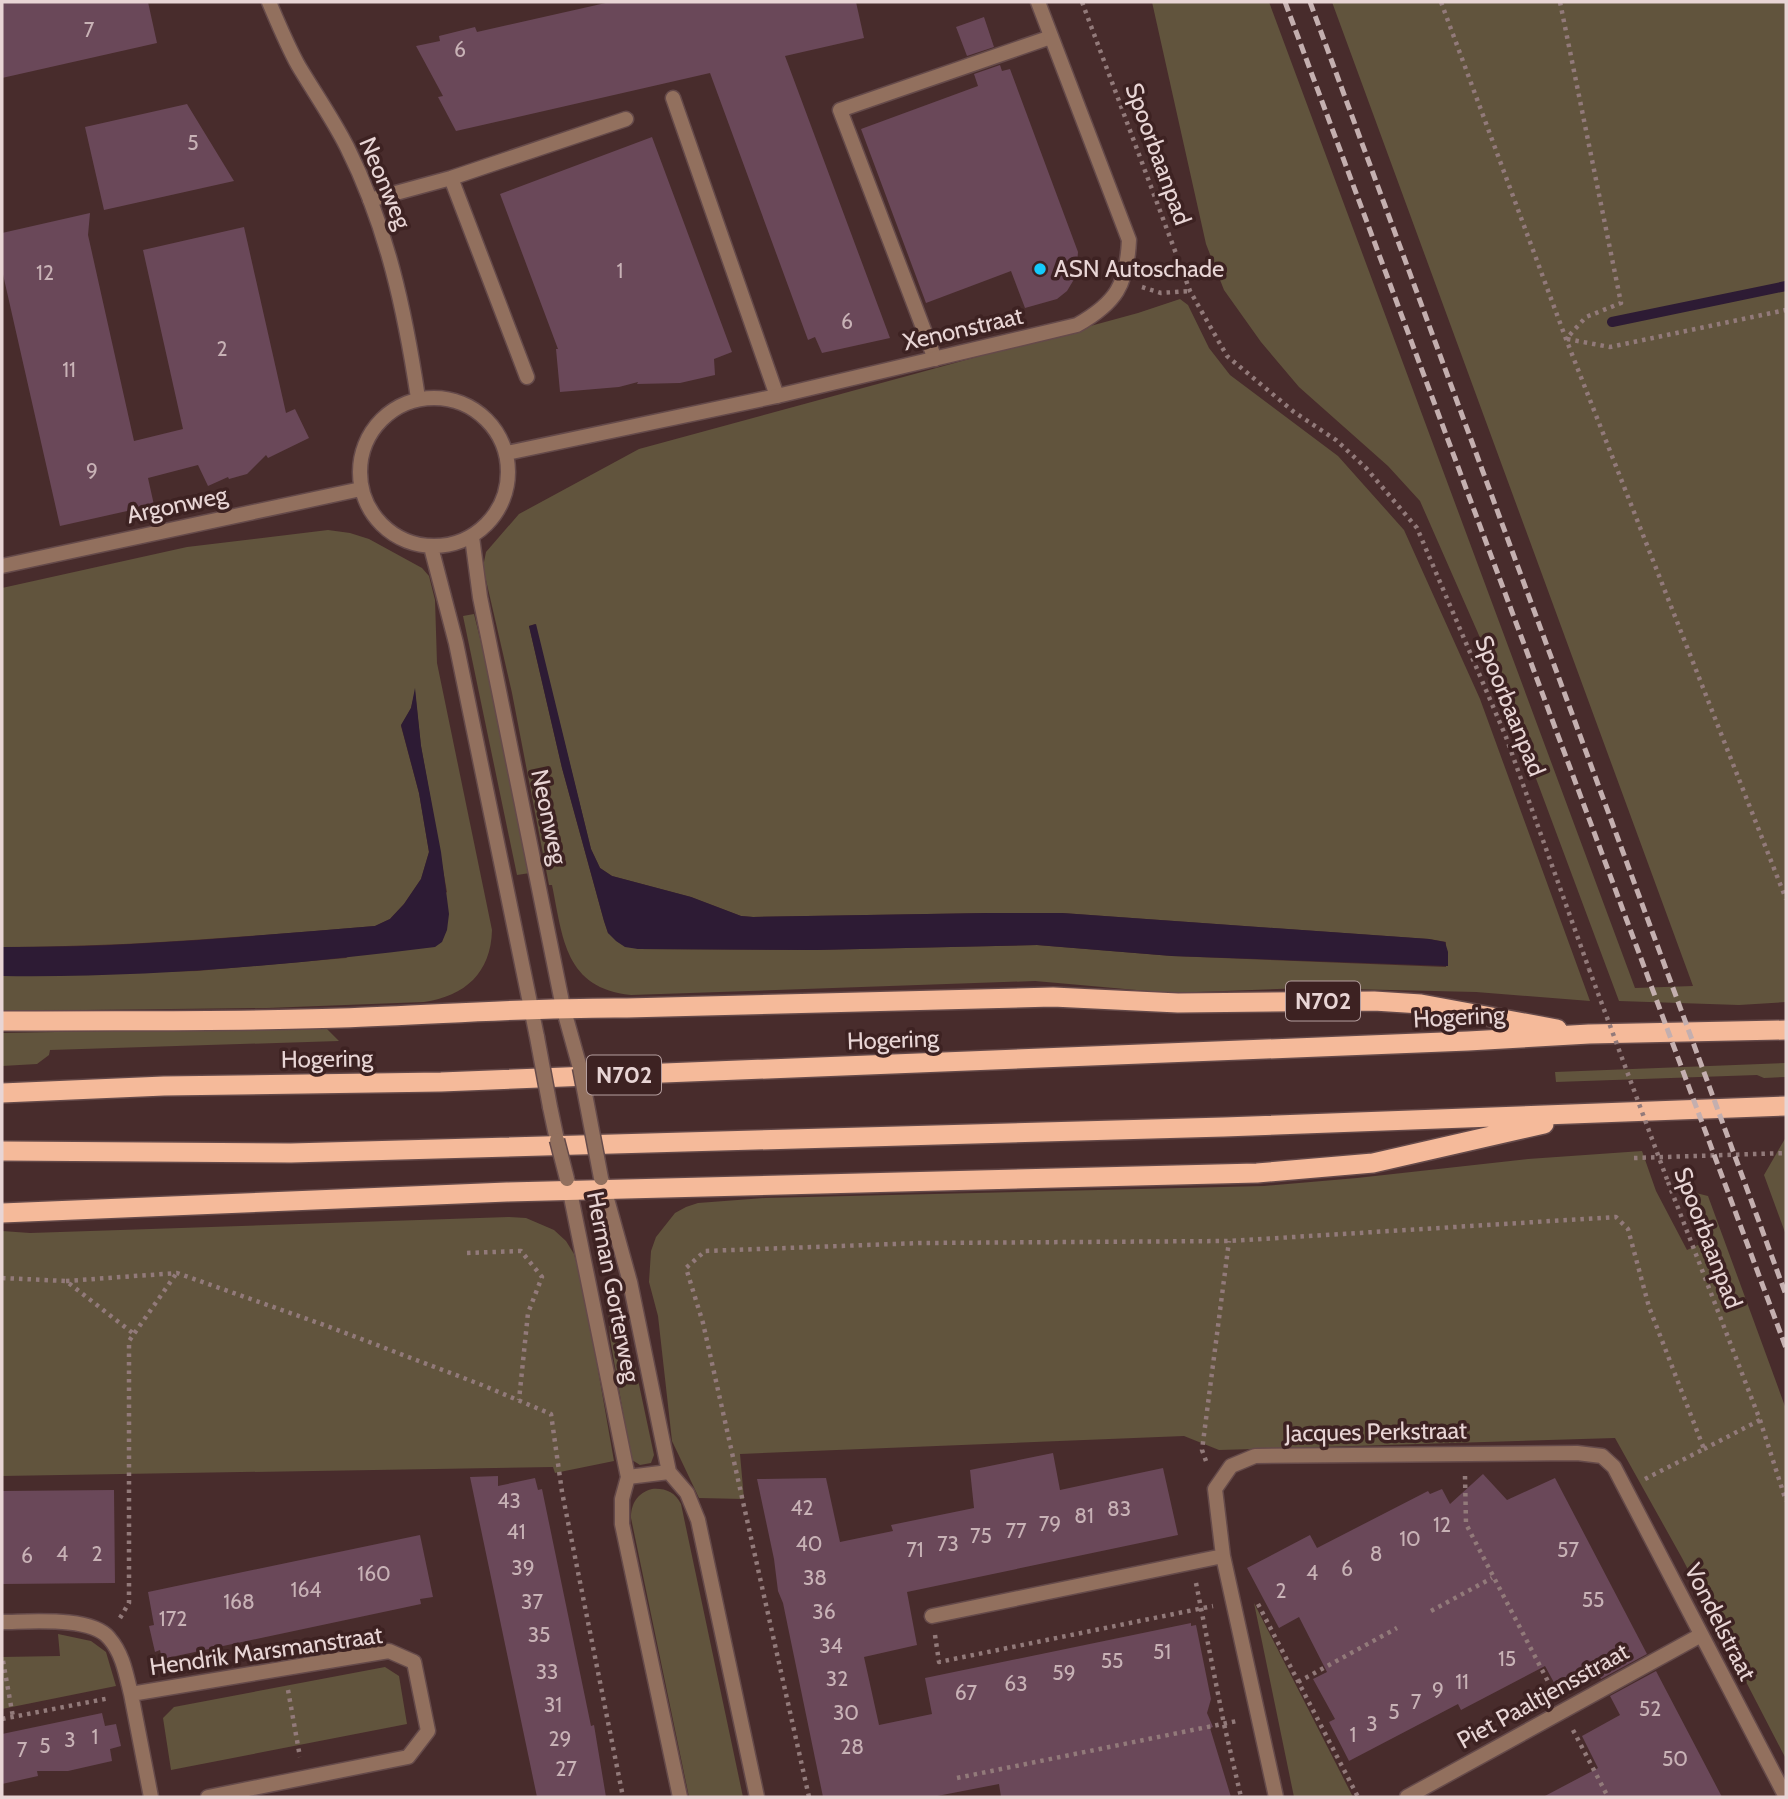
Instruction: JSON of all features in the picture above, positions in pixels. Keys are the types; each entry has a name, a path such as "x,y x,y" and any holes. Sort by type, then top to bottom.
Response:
{"highway":[{"name":"N702","path":"2,1021 272,1020 563,1007 627,1009 1053,997 1178,1003 1374,1001 1421,1004 1590,1034"},
{"name":"Hogering","path":"2,1093 164,1086 441,1082 1590,1034 1786,1030"},
{"path":"2,1151 291,1153 1224,1127 1786,1106"},
{"path":"2,1213 569,1185 1257,1173 1373,1164 1590,1114"}],"street":[{"name":"Neonweg","path":"269,2 296,61 347,147 370,200 390,254 408,330 418,398"},
{"name":"Xenonstraat","path":"507,453 777,396 935,359 1077,325 1100,312 1117,292 1128,267 1129,240 1038,2"},
{"path":"935,359 840,110 1051,37"},
{"path":"673,97 777,396"},
{"path":"370,200 451,178 626,119"},
{"path":"451,178 527,377"},
{"path":"447,397 474,407 495,427 507,453 509,472 499,509 472,537 452,544 431,547 407,542 386,530 370,511 361,489 360,459 370,432 391,410 418,398 447,397"},
{"name":"Argonweg","path":"2,566 361,489"},
{"name":"Neonweg","path":"472,537 480,597 563,1007 587,1106"},
{"path":"431,547 456,643 531,1010"},
{"name":"Herman Gorterweg","path":"531,1010 628,1476 622,1499 622,1524 680,1797"},
{"name":"Herman Gorterweg","path":"587,1106 603,1184 630,1282 669,1472 687,1493 698,1520 757,1797"},
{"name":"Jacques Perkstraat","path":"1215,1489 1231,1466 1255,1456 1577,1453 1602,1456 1614,1467"},
{"name":"Vondelstraat","path":"1614,1467 1786,1797"},
{"path":"628,1476 669,1472"},
{"path":"1215,1489 1223,1556 1276,1797"},
{"path":"932,1616 1223,1556"},
{"path":"2,1622 64,1622 95,1627 108,1636 123,1660 131,1694"},
{"name":"Piet Paaltjensstraat","path":"1407,1797 1702,1635"},
{"name":"Hendrik Marsmanstraat","path":"151,1797 131,1694 389,1651 415,1662 428,1731 408,1757 208,1797"}],"path":[{"name":"Spoorbaanpad","path":"1082,2 1190,291 1227,356 1294,412 1336,440 1366,468 1416,528 1506,737 1668,1182 1760,1420 1786,1502"},
{"path":"1441,2 1566,339 1786,899"},
{"path":"1560,2 1621,303 1586,317 1566,339"},
{"path":"1122,280 1161,293 1190,291"},
{"path":"1566,339 1610,347 1786,310"},
{"path":"1634,1158 1786,1153"},
{"path":"809,1797 703,1323 686,1268 705,1251 921,1243 1228,1241 1616,1217 1628,1229 1649,1307 1704,1449"},
{"path":"1215,1489 1202,1450 1228,1241"},
{"path":"467,1253 521,1251 542,1277 528,1313 519,1400"},
{"path":"108,1636 130,1603 129,1340 177,1273"},
{"path":"2,1278 66,1281 177,1273 278,1308 519,1400 551,1415 562,1492 623,1797"},
{"path":"66,1281 134,1334"},
{"path":"1626,1489 1760,1420"},
{"path":"1465,1454 1466,1524 1608,1797"},
{"path":"1191,1563 1241,1797"},
{"path":"1431,1611 1492,1578"},
{"path":"1254,1597 1358,1797"},
{"path":"1298,1682 1397,1628"},
{"path":"3,1661 13,1717"},
{"path":"284,1668 304,1778"},
{"path":"2,1719 131,1694"},
{"path":"957,1778 1258,1717"}],"shaded area":[{"path":"1152,2 1269,2 1635,988 1693,986 1332,2 1786,2 1786,1002 1739,1005 1619,1001 1503,690 1420,501 1388,466 1299,387 1261,342 1224,290 1206,244"},
{"path":"1180,299 1188,305 1209,348 1230,375 1338,456 1404,530 1480,699 1590,1001 1476,992 1305,988 1170,993 1035,981 631,995 609,990 592,982 571,958 564,942 552,885 549,885 512,693 483,567 486,552 519,514 639,449 1138,313","holes":["535,624 591,849 600,868 612,876 691,897 741,916 1062,913 1429,939 1446,942 1446,967 1172,956 1037,945 815,950 638,949 608,933 604,921 562,768 529,626"]},
{"path":"328,530 369,539 422,568 429,576 435,600 437,663 492,930 487,959 481,970 463,988 439,999 424,1002 267,1008 2,1011 2,976 197,971 346,958 447,892 421,746 415,692 411,708 401,726 419,793 429,852 421,879 390,919 375,926 235,937 2,947 2,588 187,547"},
{"path":"474,614 530,873 517,875 463,616"},
{"path":"536,624 591,849 600,868 612,876 691,897 741,916 1062,913 1429,939 1445,942 1448,966 1172,956 1037,945 815,950 625,947 608,933 604,921 562,768 529,626"},
{"path":"415,688 421,746 441,852 449,914 442,942 435,947 219,969 111,975 2,976 2,947 96,946 235,937 375,926 390,919 421,879 429,852 419,793 401,725 411,708"},
{"path":"325,1027 339,1041 50,1050 49,1055 37,1064 2,1066 2,1033"},
{"path":"1786,1063 1786,1077 1764,1078 1757,1075 1556,1082 1555,1072"},
{"path":"1786,1137 1786,1235 1764,1175"},
{"path":"1642,1151 1656,1191 1687,1250 1702,1243 1683,1192 1684,1190 1708,1196 1786,1409 1786,1759 1682,1558 1615,1438 1219,1450 1184,1436 740,1454 744,1499 699,1498 672,1441 658,1316 649,1282 651,1251 656,1237 675,1213 698,1203 765,1198 1264,1186 1528,1159"},
{"path":"526,1218 554,1230 566,1241 574,1254 584,1290 614,1461 555,1473 553,1467 2,1476 2,1231 30,1233"},
{"path":"618,1286 654,1455 651,1463 640,1465 632,1460 610,1338 607,1288"},
{"path":"652,1489 669,1492 676,1496 681,1504 743,1797 689,1797 631,1518 636,1500 642,1493"},
{"path":"1254,1603 1353,1797 1294,1797"},
{"path":"58,1634 91,1641 106,1652 116,1686 2,1709 2,1657 60,1656"},
{"path":"385,1667 399,1676 407,1724 171,1770 163,1718 174,1707"}],"building":[{"path":"2,2 148,2 157,43 2,78"},
{"path":"610,2 856,2 864,38 785,56 890,338 822,353 815,337 808,340 710,73 456,131 438,97 443,96 416,46 440,41 439,36 475,27 477,32"},
{"path":"984,17 994,47 967,56 956,27"},
{"path":"1000,65 1002,71 1010,69 1078,252 1076,276 1067,291 1057,299 1025,308 1011,271 926,303 861,129 978,86 974,74"},
{"path":"187,104 234,181 104,210 85,127"},
{"path":"652,137 732,352 714,359 715,375 680,383 637,384 638,382 619,387 560,392 558,349 500,194"},
{"path":"90,213 88,235 134,441 183,429 143,250 244,227 286,413 295,409 309,438 268,458 266,455 247,474 229,479 228,477 208,486 198,465 148,478 154,505 60,526 2,270 2,233"},
{"path":"1053,1453 1060,1490 1163,1468 1178,1535 907,1592 917,1645 864,1657 879,1725 932,1714 925,1678 1191,1623 1191,1626 1196,1625 1211,1699 1207,1713 1213,1727 1210,1728 1231,1797 1001,1797 999,1784 932,1797 823,1797 783,1603 778,1591 757,1479 826,1478 840,1542 893,1531 891,1525 974,1508 970,1470"},
{"path":"1483,1474 1507,1500 1555,1478 1647,1654 1601,1679 1595,1668 1558,1690 1545,1666 1461,1710 1458,1704 1349,1761 1329,1722 1335,1719 1313,1679 1327,1672 1299,1617 1279,1628 1247,1568 1310,1535 1317,1548 1428,1491 1430,1494 1442,1489 1450,1504"},
{"path":"498,1476 498,1486 535,1478 538,1490 542,1489 591,1726 594,1725 606,1797 537,1797 470,1477"},
{"path":"114,1490 115,1583 2,1584 2,1491"},
{"path":"420,1535 433,1597 420,1599 421,1604 162,1659 160,1650 155,1652 149,1626 154,1625 148,1592"},
{"path":"1656,1671 1722,1797 1543,1797 1598,1768 1582,1736 1620,1715 1610,1696"},
{"path":"102,1713 105,1726 116,1724 121,1746 110,1749 112,1761 68,1771 37,1771 38,1776 2,1784 2,1734"}],"waterway":[{"path":"1612,322 1786,286"}],"railway":[{"path":"1285,2 1786,1348"},
{"path":"1310,2 1786,1295"}],"place":[{"name":"ASN Autoschade","path":"1040,269"}]}
